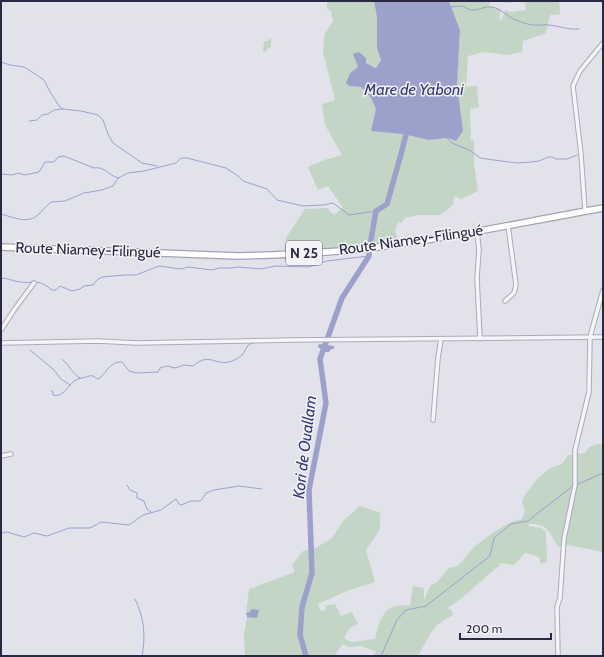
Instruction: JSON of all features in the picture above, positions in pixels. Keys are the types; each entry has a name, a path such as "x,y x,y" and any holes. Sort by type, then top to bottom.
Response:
{"main road":[{"name":"Route Niamey-Filingué","path":"1,247 173,254 272,255 372,248 426,240 603,208"}],"street":[{"path":"585,211 581,154 572,86 580,71 603,43"},
{"path":"505,301 514,293 516,285 508,225"},
{"path":"476,231 479,250 477,278 480,339"},
{"path":"1,330 34,283"},
{"path":"558,656 557,607 560,598 562,553 569,508 575,485 576,440 586,410 589,392 590,337 603,290"},
{"path":"1,344 98,341 136,343 603,337"},
{"path":"433,420 441,339"},
{"path":"1,456 11,454"}],"green space":[{"path":"327,1 374,1 377,17 377,48 381,59 377,68 366,63 354,54 358,67 350,73 349,86 361,87 371,98 376,109 403,134 429,140 447,138 456,141 462,131 457,85 460,30 449,1 490,1 489,6 501,9 499,19 502,20 505,10 511,12 526,10 525,1 559,1 560,14 550,15 546,33 523,41 522,52 507,55 484,52 468,56 466,87 477,86 479,107 470,109 470,139 474,141 474,163 478,191 461,199 454,196 453,205 440,215 419,215 405,218 401,223 398,222 395,230 398,242 332,249 284,250 286,238 305,209 327,208 334,215 343,208 328,186 318,190 308,167 324,160 342,155 325,125 322,104 335,100 323,52 324,35 333,21 331,11 327,8"},
{"path":"490,1 513,1 512,3"},
{"path":"271,39 271,47 268,48 266,52 263,51 264,41 268,41"},
{"path":"603,444 603,552 568,545 558,547 545,527 536,524 529,524 528,526 541,528 546,532 547,562 541,564 539,557 525,553 514,565 499,563 500,565 454,604 447,608 451,610 453,615 438,624 418,656 372,656 377,652 361,646 349,647 343,644 334,656 244,656 244,634 247,617 257,618 250,612 246,613 249,589 295,572 292,565 303,551 314,549 332,538 343,521 360,506 380,513 380,529 366,550 375,582 347,591 318,604 321,611 326,610 325,606 335,604 341,616 352,612 358,624 350,628 344,638 351,642 375,639 382,617 387,610 395,606 410,605 413,586 424,588 424,600 430,586 437,582 449,568 458,566 474,547 491,534 511,522 522,519 525,510 522,502 523,498 539,477 549,469 562,464 568,455 585,453 589,447"}],"water":[{"name":"Mare de Yaboni","path":"374,1 449,1 460,30 457,85 463,131 456,141 447,138 429,140 403,134 371,131 376,109 371,98 361,87 349,86 346,83 350,73 358,67 353,54 359,52 366,58 366,63 376,68 381,60 377,48 377,17"},
{"path":"319,344 334,346 334,349 331,349 329,352 325,352 318,347"},
{"path":"251,609 259,610 257,618 247,617 246,613 250,612"}],"waterway":[{"path":"451,7 463,6 471,10 492,7 498,9 513,19 527,24 579,29"},
{"path":"1,62 24,67 44,80 59,106 63,109 98,115 103,120 113,143 142,163 157,166"},
{"path":"29,121 37,120 42,115 48,114 54,110 63,109"},
{"name":"Kori de Ouallam","path":"370,245 376,211 387,204 408,127"},
{"path":"447,138 452,143 471,151 480,158 501,161 517,163 531,162 539,161 548,157 567,159 577,155"},
{"path":"1,174 12,175 18,173 25,175 39,172 45,162 54,162 58,157 64,156 94,168 101,168 118,178"},
{"path":"1,214 25,220 30,219 39,214 51,202 65,201 84,193 102,190 113,186 118,178 128,173 144,171 176,163 181,158 187,158 226,168 243,181 267,189 277,200 303,206 333,203 349,215 376,211"},
{"name":"Kori de Ouallam","path":"306,656 300,635 302,607 312,573 309,490 326,403 320,359 342,298 369,256 369,251"},
{"path":"1,278 20,282 36,282 43,284 52,290 56,290 60,286 72,291 80,289 84,286 93,285 102,277 136,275 159,266 181,269 188,267 212,270 238,267 261,269 275,266 309,267 327,261 369,256"},
{"path":"51,391 53,392 53,395 57,395 63,393 73,382 78,379 91,376 97,379 100,378 112,365 118,362 122,362 129,371 137,373 158,372 160,368 167,366 175,368 184,365 193,366 208,359 219,362 229,362 242,355 250,344 272,342"},
{"path":"30,350 53,369 61,379 70,385"},
{"path":"62,359 80,378"},
{"path":"576,485 603,473"},
{"path":"127,485 130,490 137,493 137,498 144,501 147,509 151,512"},
{"path":"1,533 7,532 24,537 34,533 47,536 69,528 90,528 101,522 129,525 143,515 161,510 176,499 181,505 191,501 200,501 206,493 214,490 239,486 262,489"},
{"path":"381,656 397,620 406,610 426,606 490,556 494,538 511,524 528,521 573,486"},
{"path":"135,599 142,619 144,633 142,656"}]}
